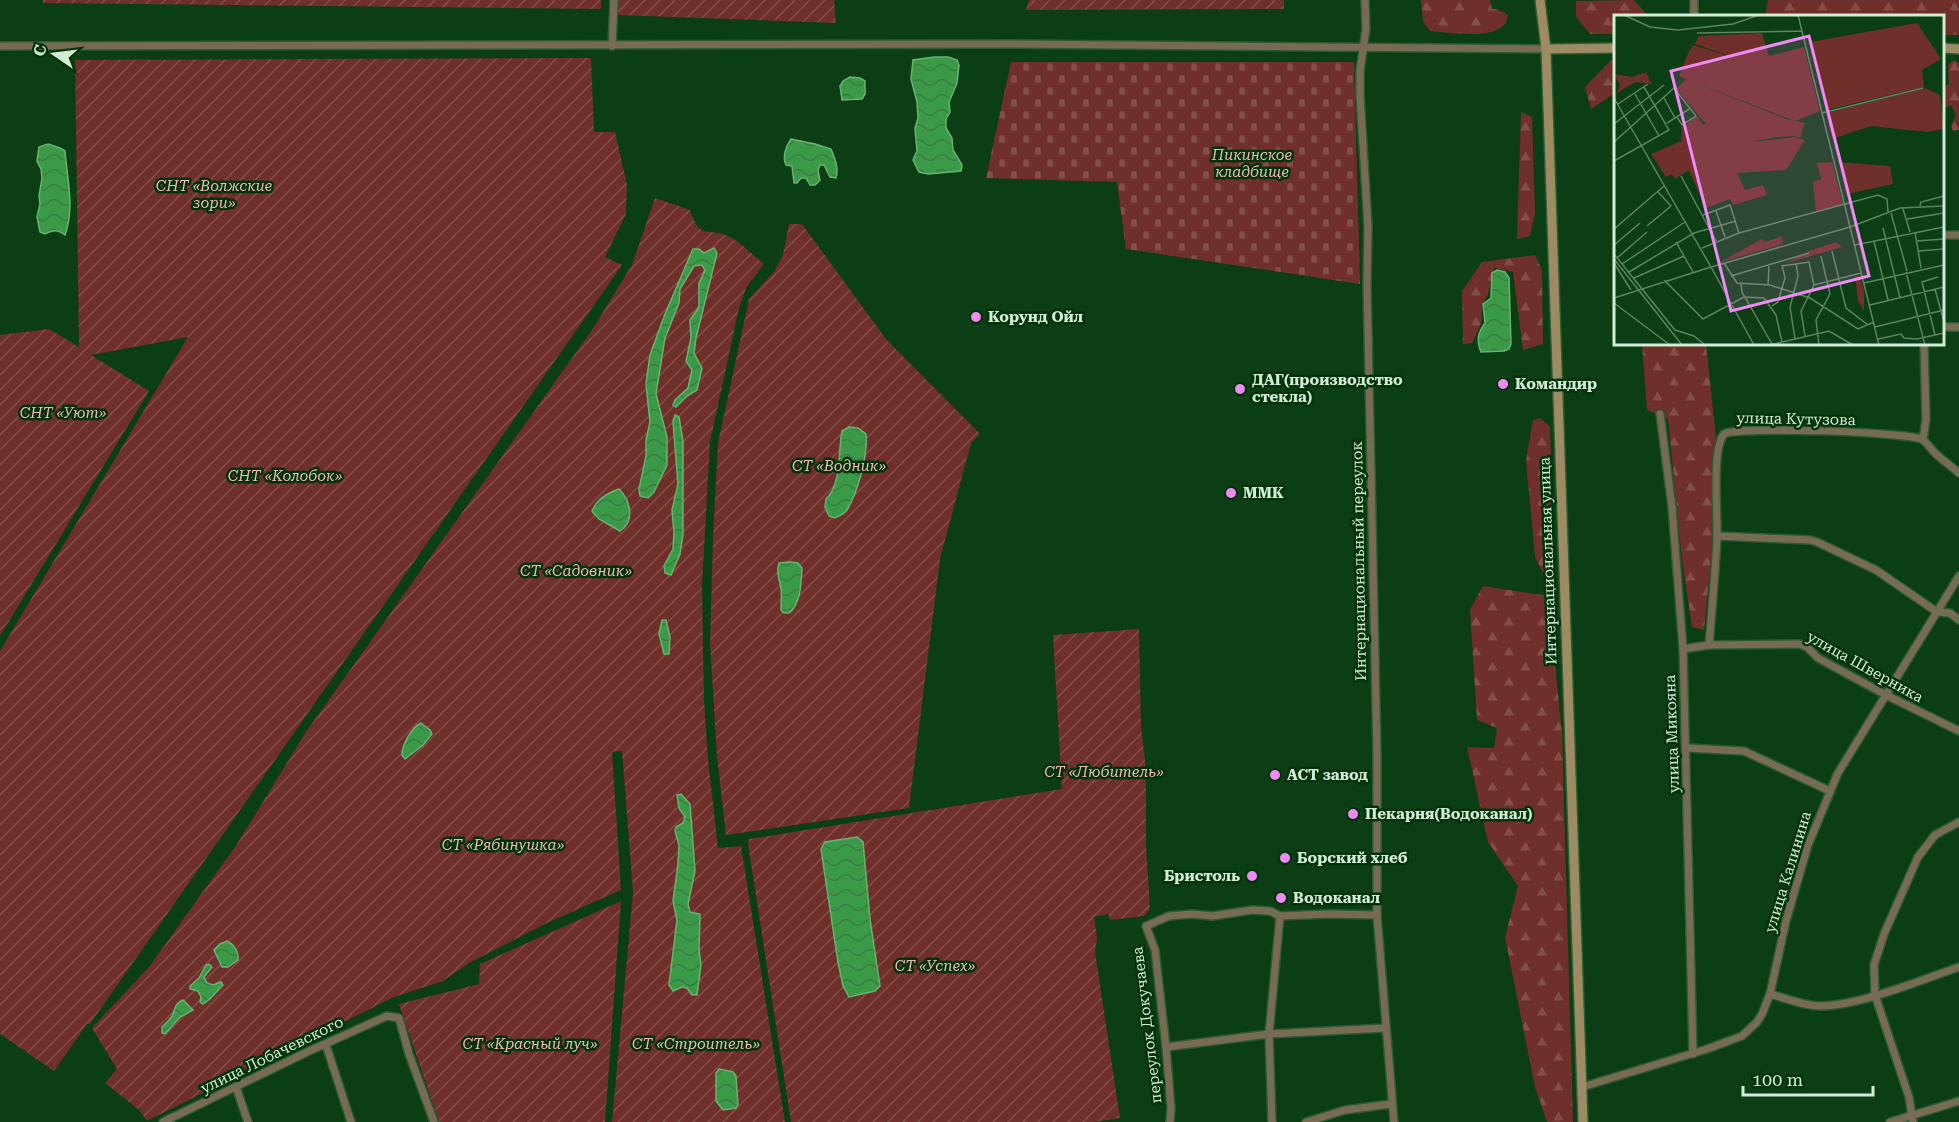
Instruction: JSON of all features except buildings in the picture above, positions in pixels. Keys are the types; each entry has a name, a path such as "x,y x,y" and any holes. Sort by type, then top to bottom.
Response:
{"main road":[{"name":"Интернациональная улица","path":"1540,0 1546,49 1583,1122"},
{"path":"1546,49 1614,48"}],"street":[{"path":"612,46 614,0"},
{"name":"Интернациональный переулок","path":"1365,0 1360,96 1368,226 1367,286 1377,753 1377,915 1394,1122"},
{"path":"0,46 1025,44 1546,49"},
{"path":"1924,345 1926,419 1923,440 1959,473"},
{"name":"улица Микояна","path":"1660,414 1672,507 1683,649 1693,1054"},
{"name":"улица Кутузова","path":"1717,536 1719,447 1721,438 1728,431 1814,431 1890,435 1923,440"},
{"path":"1709,645 1717,536 1810,540 1876,570 1937,612 1950,613 1959,620"},
{"name":"улица Калинина","path":"1582,1087 1693,1054 1742,1036 1762,1014 1770,993 1786,921 1808,845 1830,791 1843,763 1959,576"},
{"name":"улица Шверника","path":"1683,649 1709,645 1799,644 1807,647 1818,658 1886,695 1959,731"},
{"path":"1687,748 1744,751 1830,791"},
{"path":"1912,1119 1909,1097 1875,995 1876,956 1909,877 1925,846 1935,835 1959,822"},
{"name":"переулок Докучаева","path":"1170,1122 1166,1047 1155,950 1146,926 1169,916 1192,914 1212,916 1252,910 1270,911 1280,916"},
{"path":"1272,1122 1269,1034 1280,916 1377,915"},
{"path":"1770,993 1817,1006 1833,1005 1875,995 1959,967"},
{"name":"улица Лобачевского","path":"163,1122 378,1019 393,1016 399,1018 402,1023 409,1054 434,1122"},
{"path":"1166,1047 1269,1034 1385,1028"},
{"path":"326,1045 351,1122"},
{"path":"236,1087 248,1122"},
{"path":"1890,1122 1912,1119 1959,1101"},
{"path":"1306,1122 1345,1110 1391,1104"}],"green space":[{"path":"43,0 601,0 601,9 43,3"},
{"path":"618,0 834,0 836,23 618,15"},
{"path":"1029,0 1284,0 1284,9 1026,10"},
{"path":"1421,0 1490,0 1492,9 1508,15 1505,24 1488,33 1463,34 1430,31 1423,21"},
{"path":"1634,0 1645,15 1614,15 1614,34 1590,34 1576,17 1576,1"},
{"path":"1768,0 1959,0 1959,35 1944,35 1944,15 1765,15"},
{"path":"591,58 594,132 615,132 627,185 626,214 605,257 622,265 90,1024 87,1024 54,1071 0,1034 0,651 188,337 91,355 149,391 0,636 0,335 49,329 79,347 75,60"},
{"path":"1611,60 1614,60 1614,94 1591,109 1585,87"},
{"path":"1954,60 1959,63 1959,130 1953,131 1951,126 1956,115 1951,105 1944,108 1944,87 1949,84 1948,65"},
{"name":"Пикинское кладбище","path":"1011,62 1354,62 1360,284 1126,249 1117,182 986,178"},
{"path":"1521,112 1532,117 1535,213 1530,236 1517,239"},
{"path":"655,198 690,210 701,230 730,237 764,264 746,288 739,308 710,442 702,584 704,701 718,848 741,846 785,1122 612,1122 633,893 622,751 612,752 621,890 549,922 469,963 443,981 394,997 147,1121 139,1110 105,1083 117,1069 92,1028 149,967 237,844 306,732 592,330 632,265"},
{"name":"СТ «Водник»","path":"789,224 802,224 886,339 980,434 971,443 940,559 909,808 726,835 717,757 710,642 718,443 749,299 774,272 783,255"},
{"path":"1535,255 1542,270 1543,344 1523,350 1513,272 1494,268 1488,295 1482,305 1481,324 1472,343 1463,344 1462,291 1482,262"},
{"path":"1642,345 1706,345 1716,437 1713,538 1704,630 1692,627 1682,560 1668,419 1647,410"},
{"path":"1540,418 1550,427 1554,577 1544,575 1535,557 1526,461 1533,420"},
{"path":"1483,586 1548,596 1562,733 1573,1122 1547,1122 1535,1087 1505,937 1518,886 1488,842 1467,747 1494,748 1497,728 1477,720 1470,610"},
{"name":"СТ «Успех»","path":"1139,629 1141,726 1146,769 1146,847 1150,909 1144,916 1110,920 1108,914 1094,917 1097,937 1095,952 1120,1118 1094,1122 791,1122 749,839 1062,789 1053,635"},
{"name":"СТ «Красный луч»","path":"621,901 605,1122 439,1122 399,1004 479,984 480,964"}],"water":[{"path":"948,57 957,60 959,65 957,83 949,102 950,112 946,119 946,128 952,138 953,150 962,165 961,171 928,174 919,172 913,160 917,151 915,128 918,118 917,102 911,79 913,60"},
{"path":"850,77 865,81 865,94 862,99 842,100 840,86"},
{"path":"791,139 831,149 837,167 836,178 830,177 824,165 820,165 818,170 820,180 815,185 810,185 806,178 801,178 794,183 792,166 786,165 784,159"},
{"path":"48,144 65,151 70,214 65,235 57,231 45,234 40,232 37,217 42,178 37,161 39,147"},
{"path":"714,248 717,253 694,353 702,368 697,390 676,407 673,405 675,400 688,388 692,370 686,361 691,338 690,320 699,307 699,283 705,270 702,265 694,266 680,289 679,303 665,338 656,394 667,437 667,465 654,492 648,498 640,496 639,489 650,422 646,384 650,355 693,249 699,249 704,253"},
{"path":"1497,270 1505,272 1509,278 1511,344 1509,349 1504,351 1481,352 1478,340 1485,323 1483,304 1491,298 1492,273"},
{"path":"675,415 679,417 683,441 683,534 680,554 671,575 665,573 664,566 673,549 672,510 678,484 673,421"},
{"path":"849,427 858,428 866,434 865,452 861,473 851,502 846,511 835,518 829,516 825,507 826,499 835,485 842,431"},
{"path":"619,489 630,511 628,522 620,531 599,519 592,511 603,497"},
{"path":"779,563 798,563 802,568 801,586 793,609 789,613 784,613 781,610 778,570"},
{"path":"662,620 666,620 670,637 669,654 664,654 659,634"},
{"path":"421,723 432,734 423,745 405,759 402,751 405,742"},
{"path":"681,794 690,804 695,871 688,904 690,912 700,914 701,965 697,995 692,995 687,988 682,987 673,991 669,985 677,920 673,901 679,845 675,831 676,827 683,823 685,817 679,808 677,795"},
{"path":"857,837 863,842 870,919 880,986 875,991 849,997 843,986 838,962 821,849 825,842"},
{"path":"227,941 236,949 238,960 228,967 222,967 214,950"},
{"path":"209,964 212,967 204,977 207,983 213,985 221,982 223,985 203,1004 200,1002 201,997 198,991 190,989 190,986"},
{"path":"183,1000 193,1010 180,1017 165,1034 162,1033 162,1027"},
{"path":"719,1069 733,1072 736,1076 738,1104 736,1108 723,1110 716,1101 716,1073"}],"place":[{"name":"Корунд Ойл","path":"976,317"},
{"name":"Командир","path":"1503,384"},
{"name":"ДАГ(производство стекла)","path":"1240,389"},
{"name":"ММК","path":"1231,493"},
{"name":"АСТ завод","path":"1275,775"},
{"name":"Пекарня(Водоканал)","path":"1353,814"},
{"name":"Борский хлеб","path":"1285,858"},
{"name":"Бристоль","path":"1252,876"},
{"name":"Водоканал","path":"1281,898"}],"park label":[{"name":"СНТ «Волжские зори»","path":"214,194"},
{"name":"СНТ «Уют»","path":"63,413"},
{"name":"СНТ «Колобок»","path":"285,476"},
{"name":"СТ «Садовник»","path":"576,571"},
{"name":"СТ «Любитель»","path":"1104,772"},
{"name":"СТ «Рябинушка»","path":"503,845"},
{"name":"СТ «Строитель»","path":"696,1044"}]}
